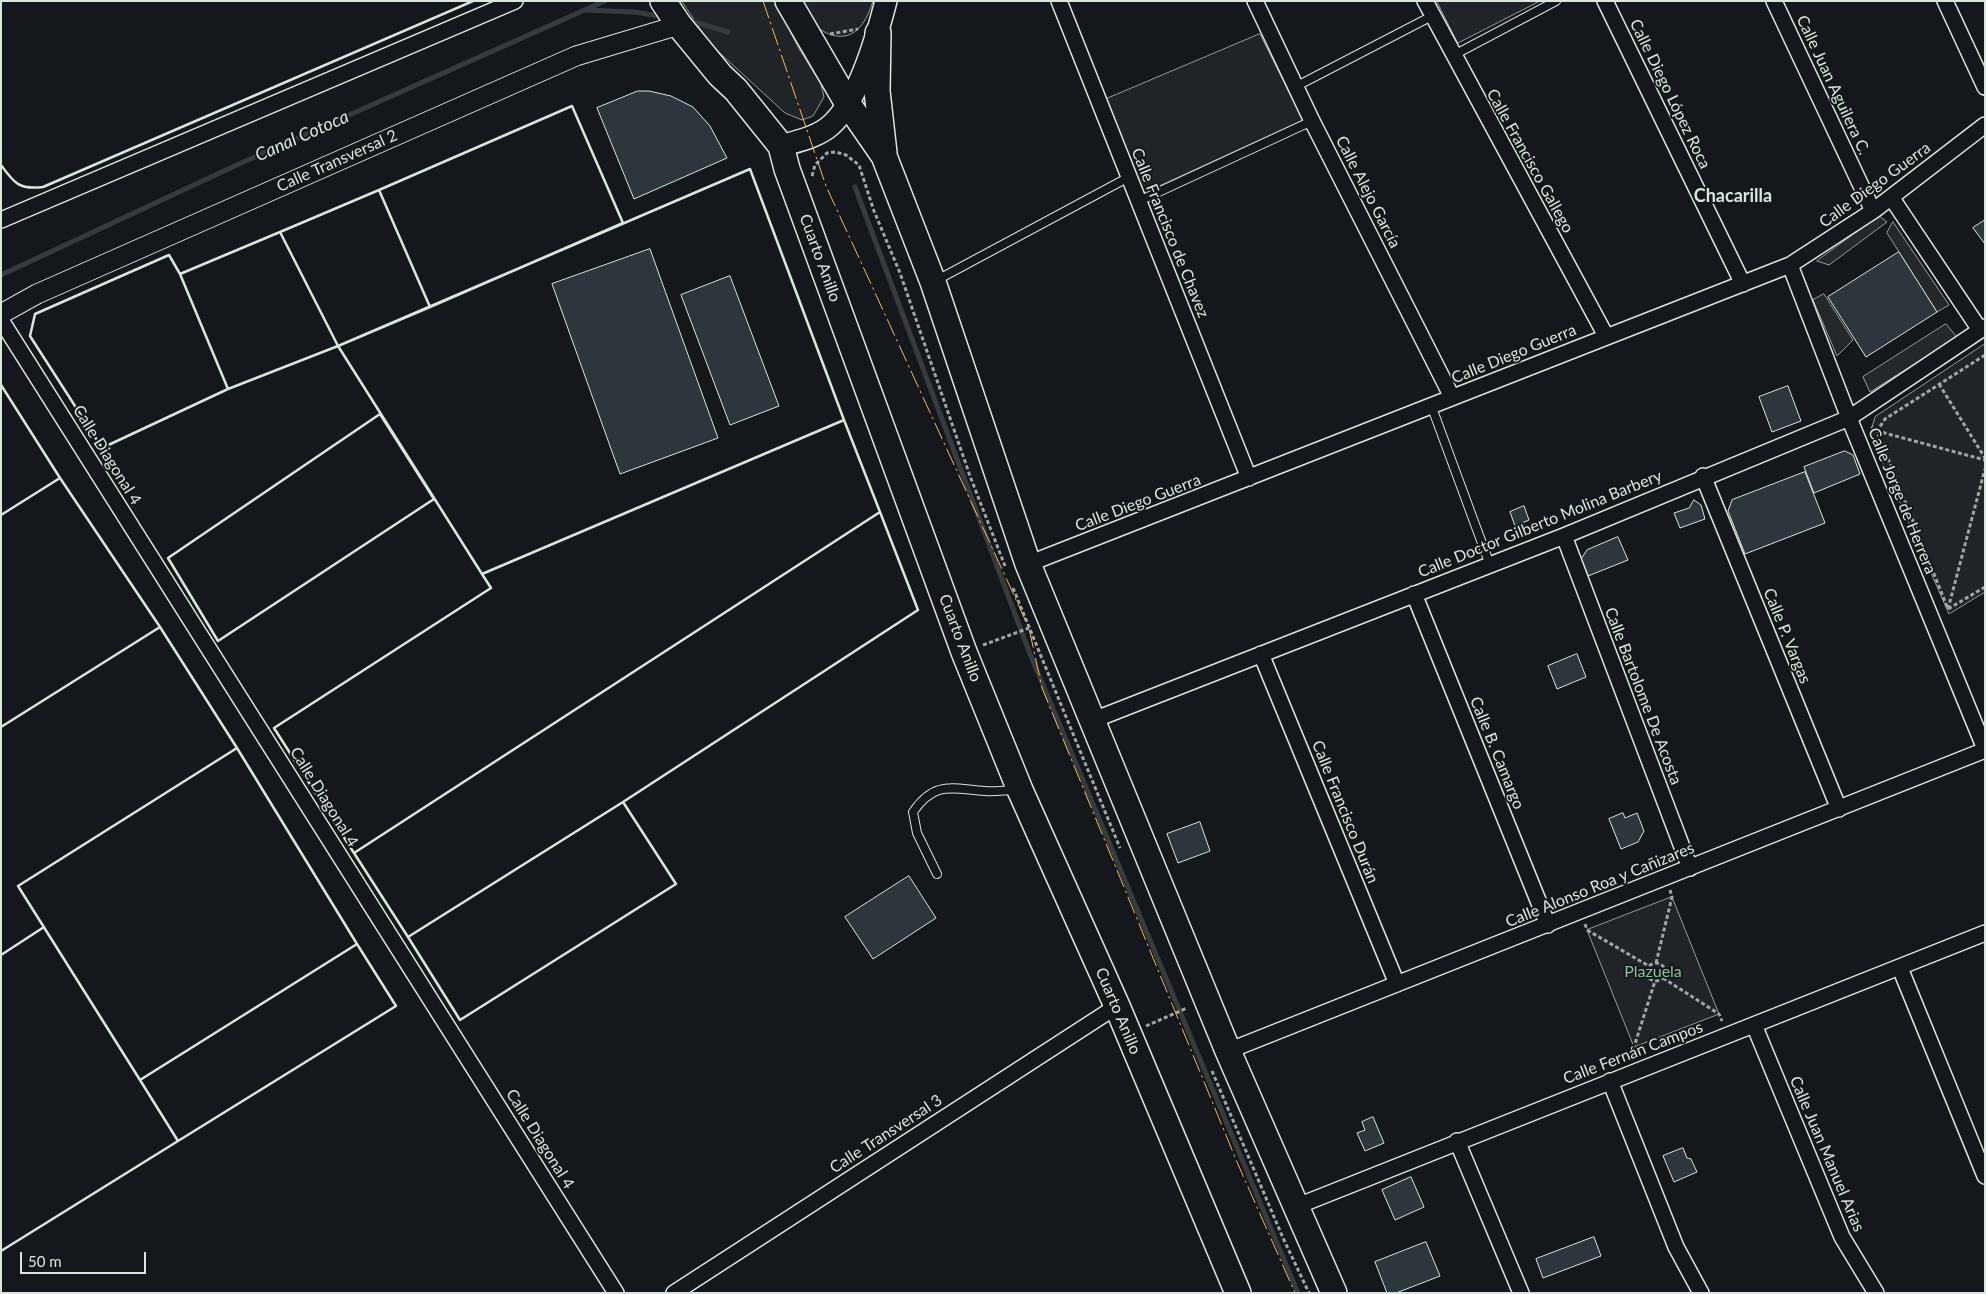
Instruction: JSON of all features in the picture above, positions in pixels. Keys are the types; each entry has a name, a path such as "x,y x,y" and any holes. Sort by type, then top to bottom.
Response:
{"highway":[{"name":"Cuarto Anillo","path":"663,1 679,25 720,75 736,90 781,146 787,169 964,652 1020,790 1116,1006 1238,1293"},
{"path":"788,1 848,104 884,156 933,282 1028,564 1228,1051 1334,1293"},
{"path":"878,33 877,91 884,156"}],"main road":[{"path":"781,146 805,140 831,125 848,104 878,33 886,1"}],"street":[{"path":"3,217 515,1"},
{"name":"Calle Francisco de Chavez","path":"1059,1 1249,478"},
{"name":"Calle Alejo García","path":"1255,1 1295,87 1452,397"},
{"name":"Calle Francisco Gallego","path":"1425,1 1453,56 1606,336"},
{"name":"Calle Diego López Roca","path":"1605,1 1743,284"},
{"name":"Calle Juan Aguilera C.","path":"1774,1 1873,211"},
{"path":"1945,1 1985,87"},
{"name":"Calle Transversal 2","path":"1,314 37,294 576,56 679,25"},
{"name":"Calle Diego Guerra","path":"1028,564 1790,265 1873,211 1985,125"},
{"path":"1892,197 1982,328"},
{"name":"Calle Jorge de Herrera","path":"1790,265 1849,418 1985,750"},
{"name":"Calle Diagonal 4","path":"1,320 616,1293"},
{"name":"Calle Doctor Gilberto Molina Barbery","path":"1092,721 1564,536 1703,476 1849,418 1982,328"},
{"name":"Calle P. Vargas","path":"1703,476 1839,809"},
{"name":"Calle Bartolome De Acosta","path":"1564,536 1690,868"},
{"name":"Calle B. Camargo","path":"1414,594 1548,925"},
{"name":"Calle Francisco Durán","path":"1261,654 1397,984"},
{"name":"Calle Alonso Roa y Cañizares","path":"1228,1051 1985,750"},
{"name":"Calle Fernán Campos","path":"1295,1207 1457,1141 1985,933"},
{"path":"1900,968 1985,1176"},
{"name":"Calle Transversal 3","path":"674,1293 1116,1006"},
{"name":"Calle Juan Manuel Arias","path":"1754,1025 1842,1237 1876,1293"},
{"path":"1610,1081 1676,1246 1701,1293"},
{"path":"1457,1141 1521,1293"}],"lane":[{"path":"1453,56 1556,1"},
{"path":"1295,87 1432,16"},
{"path":"1140,201 1312,121"},
{"path":"933,282 1129,176"},
{"path":"1431,405 1490,565"},
{"path":"937,874 917,833 913,812 923,798 939,789 954,787 986,791 1020,790"}],"path":[{"path":"1877,431 1885,418 1985,355"},
{"path":"1939,384 1985,459"},
{"path":"1877,431 1985,459"},
{"path":"1877,431 1948,609"},
{"path":"1948,609 1985,469"},
{"path":"1948,609 1985,587"},
{"path":"974,648 1029,628"},
{"path":"1656,964 1672,897 1666,878"},
{"path":"1579,912 1587,930 1649,966 1656,964 1664,968 1663,978"},
{"path":"1649,966 1647,977 1655,982"},
{"path":"1642,1068 1634,1047 1655,982 1663,978"},
{"path":"1663,978 1719,1014 1728,1035"},
{"path":"1146,1026 1187,1008"}],"green space":[{"path":"682,1 775,1 798,47 821,84 824,97 813,116 802,120 785,113 710,44"},
{"path":"801,1 873,1 864,22 859,28 848,35 840,36 827,33 814,25"},
{"path":"1437,1 1540,1 1458,43"},
{"path":"1260,34 1303,120 1144,193 1104,100"},
{"path":"1985,344 1985,592 1949,614 1870,434 1875,417"},
{"name":"Plazuela","path":"1672,897 1719,1014 1634,1047 1587,930"}],"shaded area":[{"path":"1879,216 1887,222 1829,265 1817,261"},
{"path":"1893,222 1949,305 1937,312 1887,233"},
{"path":"1824,294 1853,340 1837,356 1813,300"},
{"path":"1946,324 1957,337 1870,392 1863,377"}],"building":[{"path":"638,91 649,91 671,96 693,107 710,126 727,158 634,199 597,108"},
{"path":"1985,220 1985,244 1973,228"},
{"path":"650,249 718,438 620,474 552,284"},
{"path":"1899,252 1937,312 1866,357 1828,297"},
{"path":"730,276 779,406 730,425 681,295"},
{"path":"1788,386 1801,421 1772,432 1759,397"},
{"path":"1845,451 1853,455 1860,474 1814,493 1804,467"},
{"path":"1805,472 1825,523 1745,554 1728,511 1732,500"},
{"path":"1694,500 1701,505 1705,519 1680,528 1674,513 1689,508"},
{"path":"1524,506 1529,520 1515,526 1510,512"},
{"path":"1618,537 1628,560 1588,576 1581,559 1587,550"},
{"path":"1577,654 1586,677 1557,689 1548,666"},
{"path":"1623,813 1625,818 1637,813 1644,831 1638,842 1621,849 1609,819"},
{"path":"1200,822 1210,851 1178,863 1167,834"},
{"path":"909,876 936,918 873,959 845,917"},
{"path":"1373,1117 1384,1143 1365,1151 1357,1133 1365,1130 1362,1122"},
{"path":"1683,1148 1687,1158 1691,1159 1697,1172 1674,1182 1663,1156"},
{"path":"1411,1177 1424,1207 1395,1220 1382,1190"},
{"path":"1594,1237 1601,1256 1543,1278 1536,1259"},
{"path":"1426,1242 1440,1276 1396,1293 1387,1293 1375,1262"}],"waterway":[{"name":"Canal Cotoca","path":"1,275 239,164 605,1"},
{"path":"586,10 634,12 665,17"},
{"path":"688,20 728,32"},
{"path":"855,187 1030,654 1298,1293"}],"wall":[{"path":"1,165 18,184 35,188 43,187 473,1"},
{"path":"572,106 623,223 430,307 379,190 572,106"},
{"path":"750,169 844,420 482,574 338,346 750,169"},
{"path":"379,190 430,307 338,346 280,232 379,190"},
{"path":"280,232 338,346 228,389 180,274 280,232"},
{"path":"169,255 180,274 228,389 102,448 30,336 35,314 169,255"},
{"path":"1,385 60,478 58,479"},
{"path":"380,414 434,499 218,641 168,558 380,414"},
{"path":"844,420 880,512 354,853 274,728 491,588 482,574 844,420"},
{"path":"1,515 60,478 160,627"},
{"path":"880,512 918,610 623,802 408,937 354,853 880,512"},
{"path":"1,727 160,627 237,748 235,749"},
{"path":"237,748 357,944 140,1080 18,886 237,748"},
{"path":"623,802 676,884 460,1020 408,937 623,802"},
{"path":"1,955 44,927"},
{"path":"357,944 396,1006 178,1141 140,1080 357,944"},
{"path":"1,1251 178,1141 177,1139"}],"power":[{"path":"763,1 826,186 1029,628 1042,688 1237,1162 1295,1293"}],"district":[{"name":"Chacarilla","path":"1733,196"}]}
